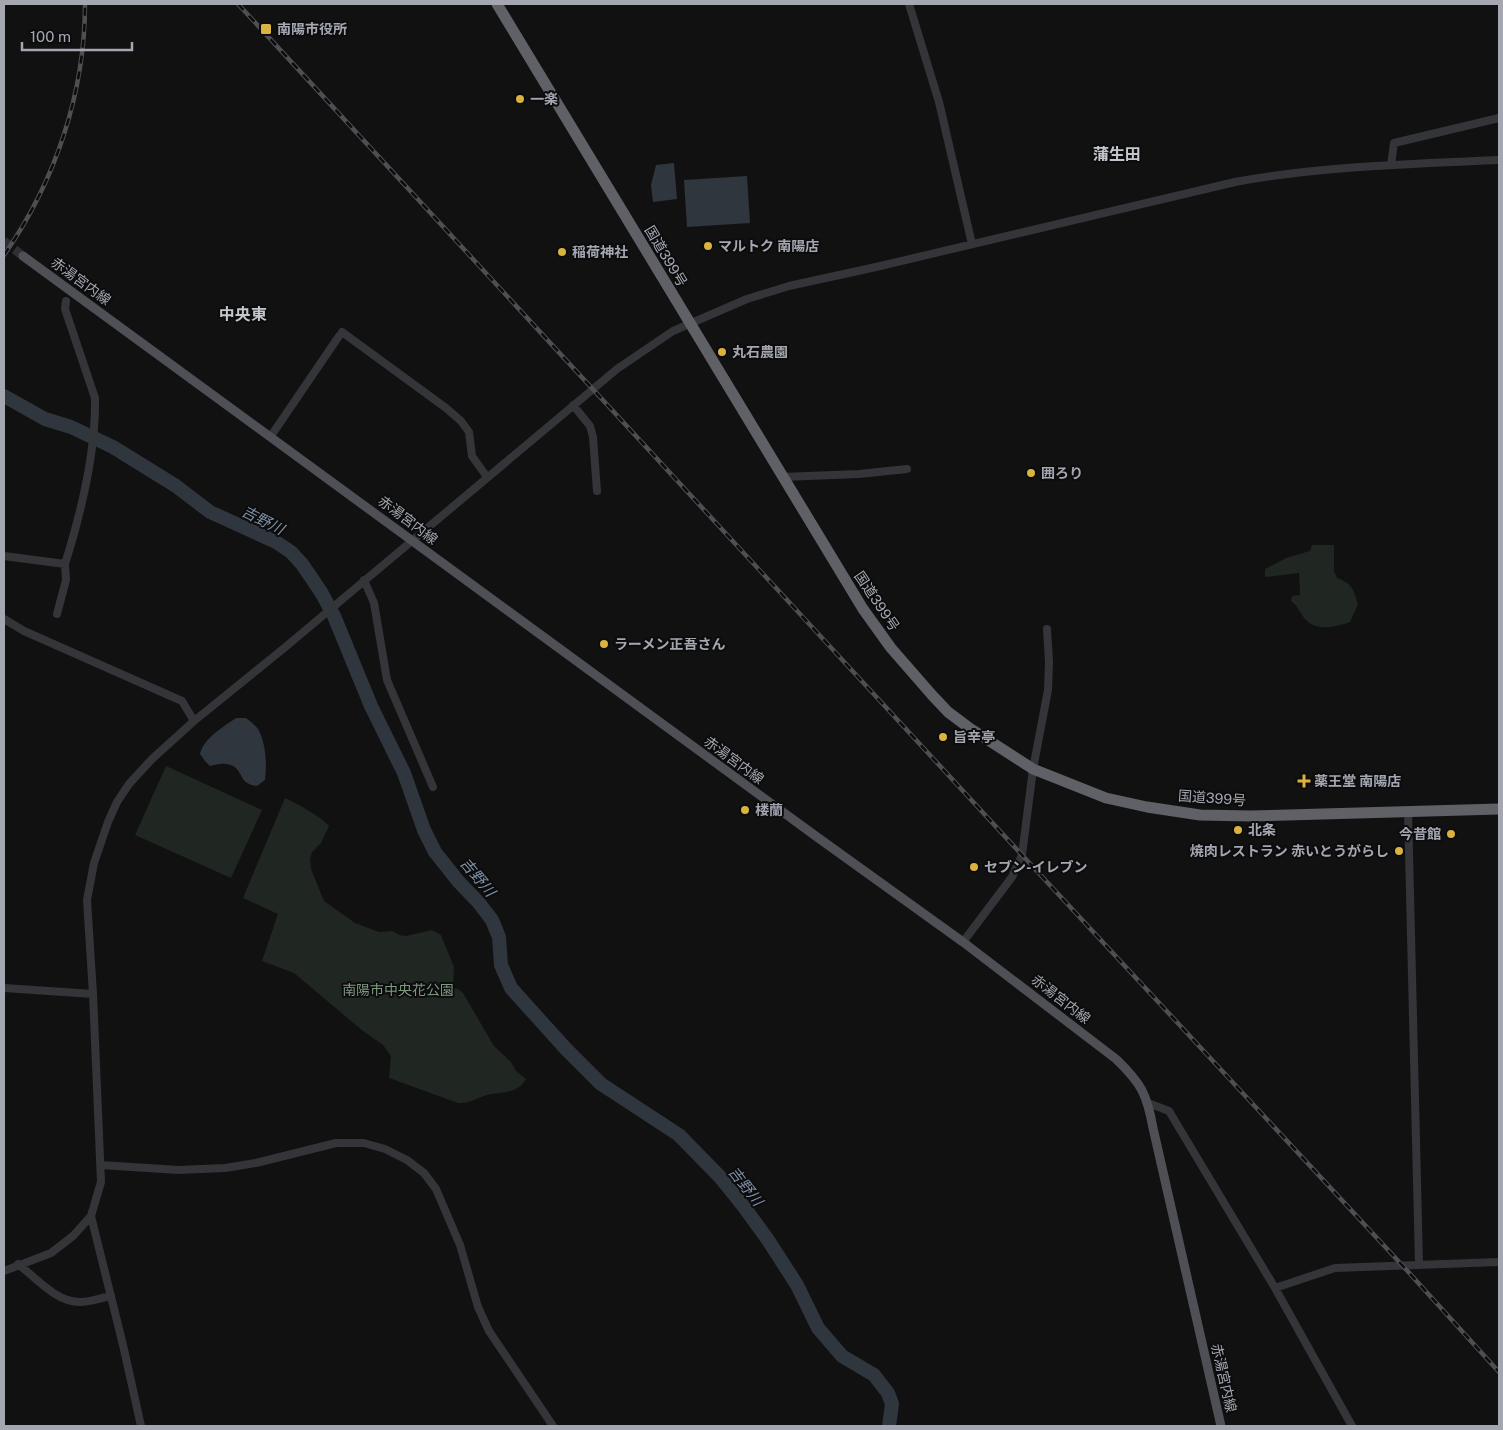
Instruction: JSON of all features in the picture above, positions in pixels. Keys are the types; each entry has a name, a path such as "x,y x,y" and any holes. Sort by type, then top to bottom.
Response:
{"highway":[{"name":"国道399号","path":"497,4 863,609 897,654 948,712 1033,769 1106,798 1147,807 1200,815 1250,816 1499,809"}],"main road":[{"name":"赤湯宮内線","path":"23,256 817,838 963,942 1116,1059 1142,1088 1148,1103 1221,1426"}],"street":[{"path":"908,4 939,102 972,244"},
{"path":"1391,165 1394,143 1499,118"},
{"path":"4,1270 51,1252 73,1236 91,1216 96,1203 101,1182 101,1164 87,900 94,863 108,822 117,802 129,784 152,759 194,721 283,649 617,369 644,349 689,323 747,299 789,286 1235,182 1275,175 1391,165 1499,160"},
{"path":"57,614 66,580 65,564 88,475 95,411 95,398 65,309 66,301"},
{"path":"271,436 341,334 461,421 469,432 472,456 487,477"},
{"path":"574,405 590,426 593,437 597,490"},
{"path":"782,477 907,470"},
{"path":"4,556 65,564"},
{"path":"364,580 374,603 387,680 433,787"},
{"path":"4,619 24,631 182,701 194,721"},
{"path":"963,942 1012,877 1022,855 1033,769 1048,690 1047,629"},
{"path":"1408,811 1419,1264"},
{"path":"4,988 93,994"},
{"path":"1148,1103 1168,1111 1275,1288 1352,1426"},
{"path":"101,1164 178,1170 224,1168 256,1163 336,1143 364,1143 385,1148 407,1160 424,1173 436,1189 460,1245 478,1307 489,1331 553,1426"},
{"path":"91,1216 141,1426"},
{"path":"1275,1288 1335,1268 1499,1262"},
{"path":"18,1264 60,1297 70,1301 82,1302 111,1296"}],"green space":[{"path":"1312,545 1334,545 1334,571 1337,578 1346,582 1352,588 1358,604 1350,622 1326,627 1315,626 1305,619 1291,601 1292,596 1300,595 1299,573 1265,577 1265,569 1286,558 1310,551"},
{"path":"166,766 262,810 231,878 135,835"},
{"name":"南陽市中央花公園","path":"285,798 315,815 329,826 321,843 312,852 310,859 311,869 324,901 355,923 379,932 393,931 399,935 406,936 432,930 441,935 454,967 453,988 463,993 494,1046 511,1062 516,1071 526,1079 523,1084 511,1091 458,1103 389,1078 391,1056 383,1045 363,1031 294,973 262,961 278,914 243,898"}],"shaded area":[{"path":"674,163 677,199 653,202 651,185 656,165"},
{"path":"747,176 750,223 687,227 684,180"},
{"path":"236,718 246,718 251,722 258,729 263,741 266,761 265,780 257,786 246,782 239,771 232,765 210,766 200,754 205,743 210,738"}],"waterway":[{"name":"吉野川","path":"4,396 45,419 71,427 113,447 176,486 210,512 276,542 291,552 302,564 321,592 334,616 371,706 404,773 424,830 435,852 492,920 499,937 501,965 511,988 566,1049 601,1084 679,1135 720,1177 768,1240 797,1285 818,1328 842,1356 874,1375 888,1393 892,1404 889,1426"}],"tunnel":[{"path":"4,241 23,256"}],"railway":[{"path":"4,255 38,198 64,136 80,70 85,4"},
{"path":"238,4 1499,1372"}],"place":[{"name":"南陽市役所","path":"266,29"},
{"name":"一楽","path":"520,99"},
{"name":"マルトク 南陽店","path":"708,246"},
{"name":"稲荷神社","path":"562,252"},
{"name":"丸石農園","path":"722,352"},
{"name":"囲ろり","path":"1031,473"},
{"name":"ラーメン正吾さん","path":"604,644"},
{"name":"旨辛亭","path":"943,737"},
{"name":"薬王堂 南陽店","path":"1304,781"},
{"name":"楼蘭","path":"745,810"},
{"name":"北条","path":"1238,830"},
{"name":"今昔館","path":"1451,834"},
{"name":"焼肉レストラン 赤いとうがらし","path":"1399,851"},
{"name":"セブン-イレブン","path":"974,867"}],"district":[{"name":"蒲生田","path":"1117,154"},
{"name":"中央東","path":"243,314"}]}
